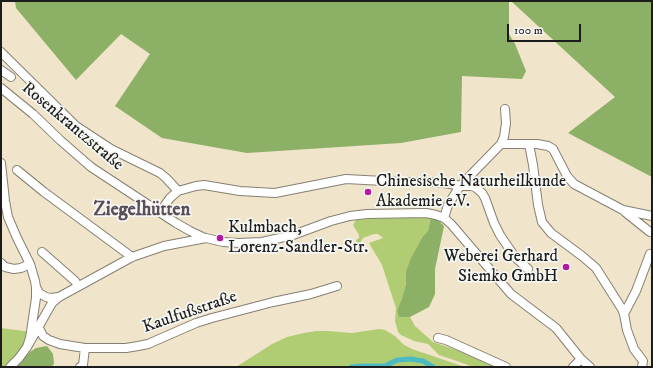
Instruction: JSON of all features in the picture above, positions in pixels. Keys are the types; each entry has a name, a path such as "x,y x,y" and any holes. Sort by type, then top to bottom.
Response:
{"street":[{"path":"1,52 76,126 112,149 160,173 178,191"},
{"name":"Rosenkrantzstraße","path":"1,70 11,77"},
{"name":"Rosenkrantzstraße","path":"1,88 33,114 60,140 107,178 190,231 206,238"},
{"path":"444,218 448,205 460,186 501,144 504,137 506,123 505,109"},
{"path":"501,144 537,144 548,146 553,149 574,184 623,210 650,232"},
{"path":"529,144 542,222 551,233 596,268 624,314 627,330 634,349 643,361 642,367"},
{"path":"1,163 5,201 5,219 17,238 30,264 35,281 36,328 42,336 50,341"},
{"path":"17,170 44,192 132,257"},
{"path":"160,212 170,198 178,191 204,185 240,191 275,193 350,179 435,182 460,186 471,186 475,187 482,193 500,235 515,257 528,270"},
{"path":"623,210 652,216"},
{"path":"10,367 27,347 36,328 52,304 59,297 132,257 164,246 206,238 223,242 262,242 293,235 337,219 350,216 367,214 426,213 444,218 511,294 556,328 581,359 590,367"},
{"path":"42,252 75,281 78,286"},
{"path":"624,314 636,291 650,254"},
{"path":"1,263 4,266 14,269 30,264"},
{"name":"Kaulfußstraße","path":"27,347 39,341 50,341 85,348 126,348 138,346 148,344 196,323 212,318 311,294 337,286"},
{"path":"36,287 43,296 50,298 59,297"},
{"path":"438,338 446,340 506,367"},
{"path":"80,367 83,365 85,348"},
{"path":"573,367 581,359"}],"green space":[{"path":"15,1 509,1 509,34 515,44 526,71 522,79 462,76 461,132 401,143 247,153 162,138 115,106 150,54 121,34 76,80 16,8"},
{"path":"511,1 652,1 652,177 568,133 615,97"},
{"path":"397,217 431,218 428,231 423,236 406,271 406,284 397,311 399,317 410,317 415,326 433,342 459,351 494,367 473,367 439,355 428,344 414,341 398,332 395,321 396,308 382,265 369,243 383,238 378,234 374,234 363,238 360,243 357,243 356,240 359,238 359,235 353,225 356,220"},
{"path":"431,218 438,220 444,226 435,269 435,294 429,307 410,317 399,317 397,311 406,284 406,271 423,236 428,231"},
{"path":"1,328 31,332 27,347 10,367 1,367"},
{"path":"379,329 385,330 395,336 404,345 412,349 465,367 236,367 272,344 287,337 316,331 352,333"},
{"path":"47,346 53,354 54,364 51,367 15,367 36,348"}],"waterway":[{"path":"351,367 385,366 397,360 411,359 423,361 433,367"}],"place":[{"name":"Chinesische Naturheilkunde Akademie e.V.","path":"368,192"},
{"name":"Kulmbach, Lorenz-Sandler-Str.","path":"220,238"},
{"name":"Weberei Gerhard Siemko GmbH","path":"566,267"}],"district":[{"name":"Ziegelhütten","path":"142,211"}]}
